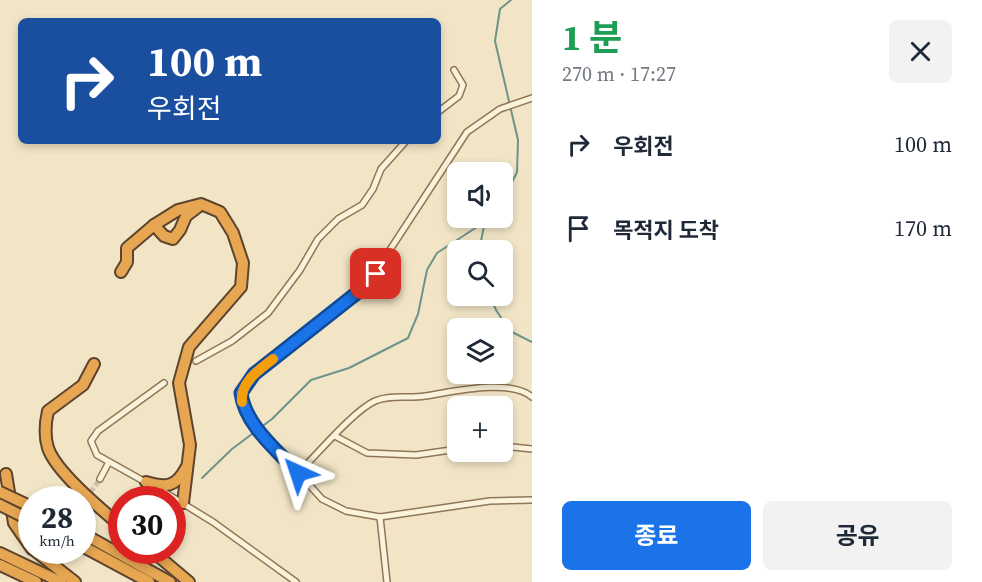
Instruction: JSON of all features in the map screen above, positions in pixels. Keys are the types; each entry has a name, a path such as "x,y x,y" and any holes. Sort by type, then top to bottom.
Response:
{"highway":[{"path":"154,225 164,236 173,238 180,230 186,216 201,204"},
{"path":"121,272 127,262 127,248 154,225 178,210 201,204 220,212 233,233 243,263 242,287 189,348 179,383 190,445 185,486"},
{"path":"94,364 83,385 48,411 44,426 49,450 63,472 108,513"},
{"path":"146,482 161,487 172,484 180,478 188,465"},
{"path":"6,474 14,523 18,529"},
{"path":"0,492 18,500"},
{"path":"0,505 18,514"},
{"path":"96,541 170,582"},
{"path":"0,553 61,582"},
{"path":"96,554 149,582"},
{"path":"51,564 75,582"},
{"path":"168,564 189,582"},
{"path":"0,565 36,582"}],"street":[{"path":"441,110 459,96 463,85 454,70"},
{"path":"532,98 500,109 467,132 367,285 254,374 241,393 243,406 254,424 322,499 346,511 380,517 490,501 532,500"},
{"path":"196,361 232,341 268,313 300,270 318,239 338,219 362,205 373,189 381,169 403,144"},
{"path":"153,486 97,455 92,441 98,431 164,383"},
{"path":"298,473 362,409 375,401 385,398 422,397 480,387 525,391 532,397"},
{"path":"335,436 367,453 416,455 447,451"},
{"path":"513,447 532,449"},
{"path":"100,480 109,462"},
{"path":"186,505 296,582"},
{"path":"380,517 387,582"}],"waterway":[{"path":"511,0 500,9 495,41 518,140 517,172 513,180"},
{"path":"202,478 232,449 272,419 311,380 349,368 408,338 418,314 427,270 437,253 475,228"},
{"path":"481,240 484,228"},
{"path":"494,306 510,331 532,342"}],"tunnel":[{"path":"95,486 100,479"},
{"path":"34,571 39,564"}],"slow traffic":[{"path":"242,402 241,393 246,384 254,374 273,359"}],"route":[{"path":"298,473 254,424 243,406 241,393 254,374 367,285 376,274"}]}
